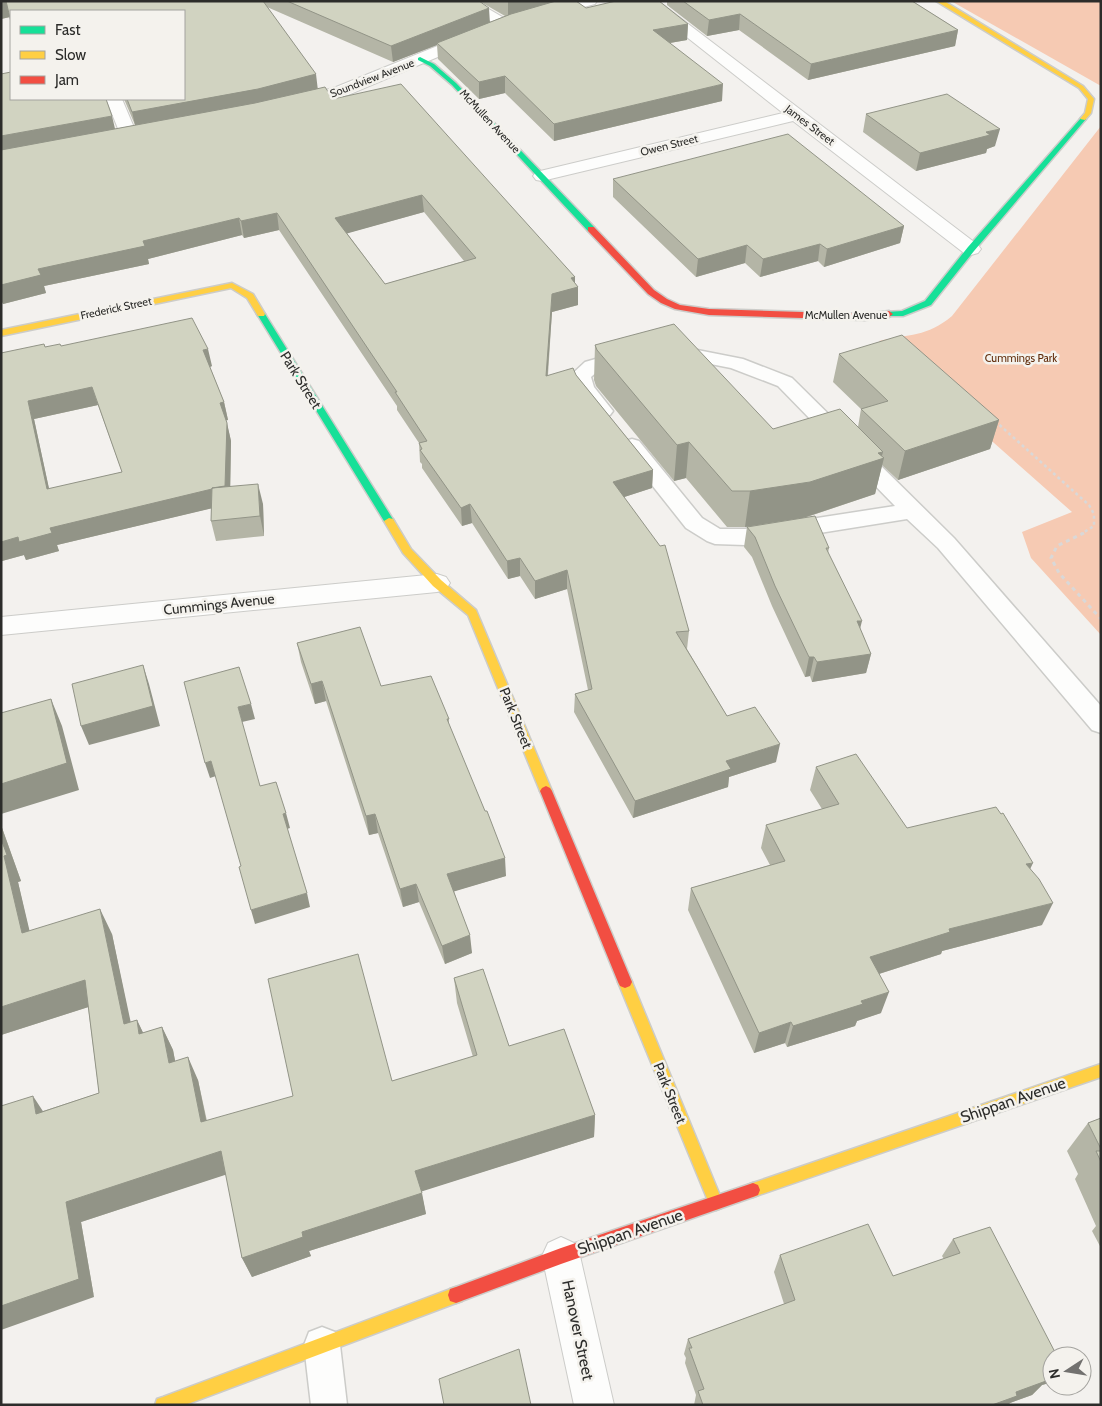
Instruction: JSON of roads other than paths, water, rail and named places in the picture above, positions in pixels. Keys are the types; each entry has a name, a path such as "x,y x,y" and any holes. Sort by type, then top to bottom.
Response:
{"street":[{"path":"464,1 519,21"},
{"name":"Soundview Avenue","path":"284,107 342,91 463,40 519,21 590,1"},
{"name":"James Street","path":"648,1 971,249"},
{"name":"McMullen Avenue","path":"420,59 432,65 454,84 661,301 690,310 865,318 903,313 928,303 971,249 1088,113 1091,105 1091,99 1086,91 1076,83 939,1"},
{"path":"114,100 129,137"},
{"name":"Owen Street","path":"542,176 796,115"},
{"path":"109,140 147,133"},
{"name":"Frederick Street","path":"1,333 232,285"},
{"name":"Park Street","path":"232,285 250,296 407,551 437,582 472,613 716,1203"},
{"name":"Cummings Avenue","path":"1,626 437,582"},
{"name":"Shippan Avenue","path":"163,1405 561,1256 1101,1070"},
{"name":"Hanover Street","path":"561,1256 594,1405"}],"lane":[{"path":"912,511 745,536 715,536 694,523 584,388 581,374 592,366 630,355 675,351 736,363 785,382 946,543 1101,723"},
{"path":"322,1345 329,1405"}],"park label":[{"name":"Cummings Park","path":"1021,358"}]}
